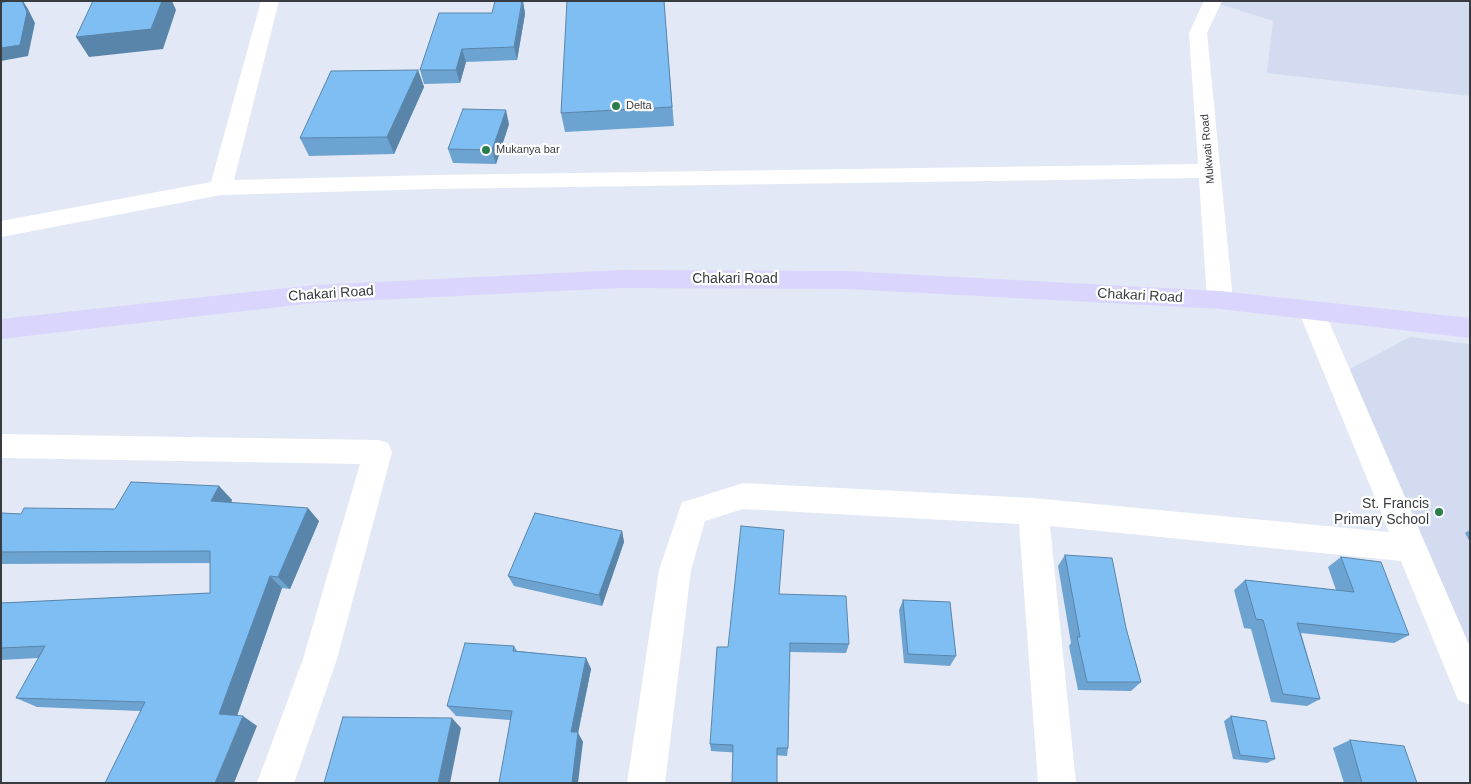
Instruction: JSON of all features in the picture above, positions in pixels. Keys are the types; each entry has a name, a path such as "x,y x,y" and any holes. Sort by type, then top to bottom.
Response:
{"main road":[{"name":"Chakari Road","path":"1,329 314,294 621,279 847,280 1220,300 1470,328"}],"street":[{"path":"221,188 270,1"},
{"name":"Mukwati Road","path":"1213,1 1198,33 1220,300"},
{"path":"1,229 221,188 433,182 1210,172"},
{"path":"1311,310 1470,688"},
{"path":"1,446 378,452 320,659 275,783"},
{"path":"646,783 675,570 693,512 744,496 1033,511 1411,548"},
{"path":"1033,511 1057,783"}],"shaded area":[{"path":"1210,1 1470,1 1470,96 1267,73 1273,21"},
{"name":"St. Francis Primary School","path":"1410,337 1470,344 1470,652 1346,371"}],"building":[{"path":"22,1 27,12 20,45 1,48 1,3"},
{"path":"93,1 162,1 151,29 76,37"},
{"path":"495,1 522,1 514,47 462,49 456,70 420,70 439,13 492,13"},
{"path":"567,1 664,1 672,107 561,113"},
{"path":"418,70 387,137 300,138 331,71"},
{"path":"463,109 506,110 492,150 448,149"},
{"path":"131,482 219,486 211,501 308,508 278,577 270,576 219,714 243,716 215,783 105,783 145,702 16,698 45,646 1,648 1,603 210,593 210,551 1,552 1,513 21,514 24,508 115,509"},
{"path":"535,513 622,531 599,595 508,576"},
{"path":"741,526 784,530 779,594 846,596 849,644 790,643 788,748 777,748 777,783 732,783 733,745 710,744 717,647 728,647"},
{"path":"1065,555 1112,558 1126,628 1141,682 1087,682 1077,637 1080,637"},
{"path":"1341,557 1381,562 1409,635 1297,623 1320,699 1283,694 1263,620 1256,619 1245,580 1354,592"},
{"path":"903,600 950,602 956,656 908,654"},
{"path":"465,643 514,646 513,651 586,658 571,732 578,732 572,783 499,783 512,711 447,706"},
{"path":"1231,716 1266,721 1275,759 1240,755"},
{"path":"343,717 452,718 438,783 324,783"},
{"path":"1350,740 1404,746 1417,783 1362,783"}],"place":[{"name":"Delta","path":"616,106"},
{"name":"Mukanya bar","path":"486,150"},
{"name":"St. Francis Primary School","path":"1439,512"}]}
